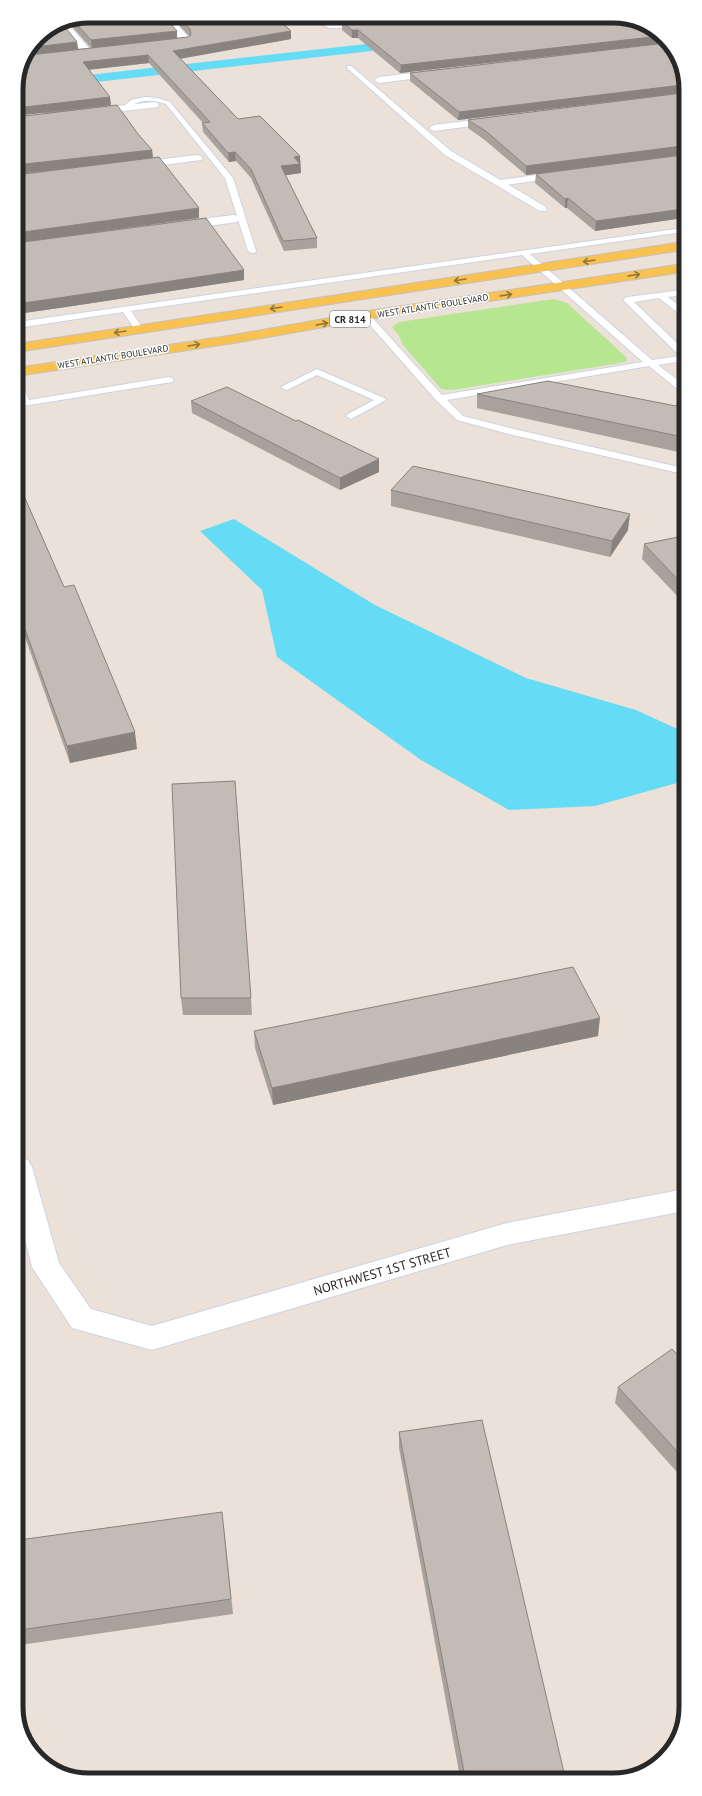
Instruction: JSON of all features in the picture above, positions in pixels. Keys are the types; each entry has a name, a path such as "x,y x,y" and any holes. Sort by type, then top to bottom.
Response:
{"main road":[{"name":"WEST ATLANTIC BOULEVARD","path":"23,347 679,247"},
{"name":"WEST ATLANTIC BOULEVARD","path":"23,371 679,269"}],"street":[{"path":"151,47 185,42 184,38 170,23"},
{"path":"329,23 340,26 380,23"},
{"path":"67,27 92,53 73,55"},
{"path":"379,80 450,72"},
{"path":"78,114 154,105"},
{"path":"434,128 512,118"},
{"path":"118,167 197,158"},
{"path":"498,183 576,173"},
{"path":"164,228 237,218"},
{"name":"NORTHWEST 1ST STREET","path":"23,1185 46,1267 82,1319 152,1338 507,1234 679,1201"}],"lane":[{"path":"349,67 448,153 543,209"},
{"path":"366,82 379,80"},
{"path":"125,108 130,103 140,100 156,99 168,103 229,178 237,218 252,251"},
{"path":"420,130 434,128"},
{"path":"197,158 210,155"},
{"path":"23,324 679,231"},
{"path":"524,253 650,363 679,386"},
{"path":"679,293 627,300 679,350"},
{"path":"661,296 679,311"},
{"path":"126,310 139,329"},
{"path":"366,316 439,398 460,418 513,432 679,470"},
{"path":"439,398 679,359"},
{"path":"286,387 317,372 381,400 351,416"},
{"path":"23,403 169,380"}],"green space":[{"path":"554,299 567,303 626,357 627,361 452,390 441,389 403,345 399,336 392,327 399,322"}],"water":[{"path":"234,519 375,605 526,678 636,710 679,730 679,782 595,806 509,810 421,760 277,657 262,590 200,531"}],"building":[{"path":"89,23 170,23 177,31 91,40 77,25"},
{"path":"184,23 282,23 291,31 173,51 238,119 260,116 300,156 294,157 300,164 281,166 317,238 283,241 251,169 235,152 228,153 202,123 210,122 148,55 83,62 110,97 23,107 23,84 25,72 33,55 188,37 191,35 190,29"},
{"path":"343,23 618,23 639,28 653,37 401,65 358,30 352,30"},
{"path":"65,27 77,42 39,46 45,39"},
{"path":"661,44 676,68 679,85 459,112 410,73"},
{"path":"679,93 679,146 526,166 487,132 468,120"},
{"path":"117,105 138,134 152,150 23,164 23,116"},
{"path":"679,155 679,210 596,221 568,198 565,199 536,174"},
{"path":"159,157 199,208 23,232 23,174"},
{"path":"206,218 244,270 23,303 23,242"},
{"path":"548,381 676,406 679,402 679,436 477,394"},
{"path":"227,387 379,459 340,478 191,401"},
{"path":"413,466 630,514 612,541 391,490"},
{"path":"23,494 64,587 74,585 135,732 67,746 23,624"},
{"path":"679,537 679,581 644,544"},
{"path":"235,781 251,998 181,998 172,784"},
{"path":"573,967 600,1018 272,1088 254,1031"},
{"path":"672,1349 679,1357 679,1453 618,1387"},
{"path":"482,1420 564,1773 464,1773 399,1432"},
{"path":"222,1512 231,1599 23,1630 23,1539"}],"waterway":[{"path":"23,86 411,43"}]}
